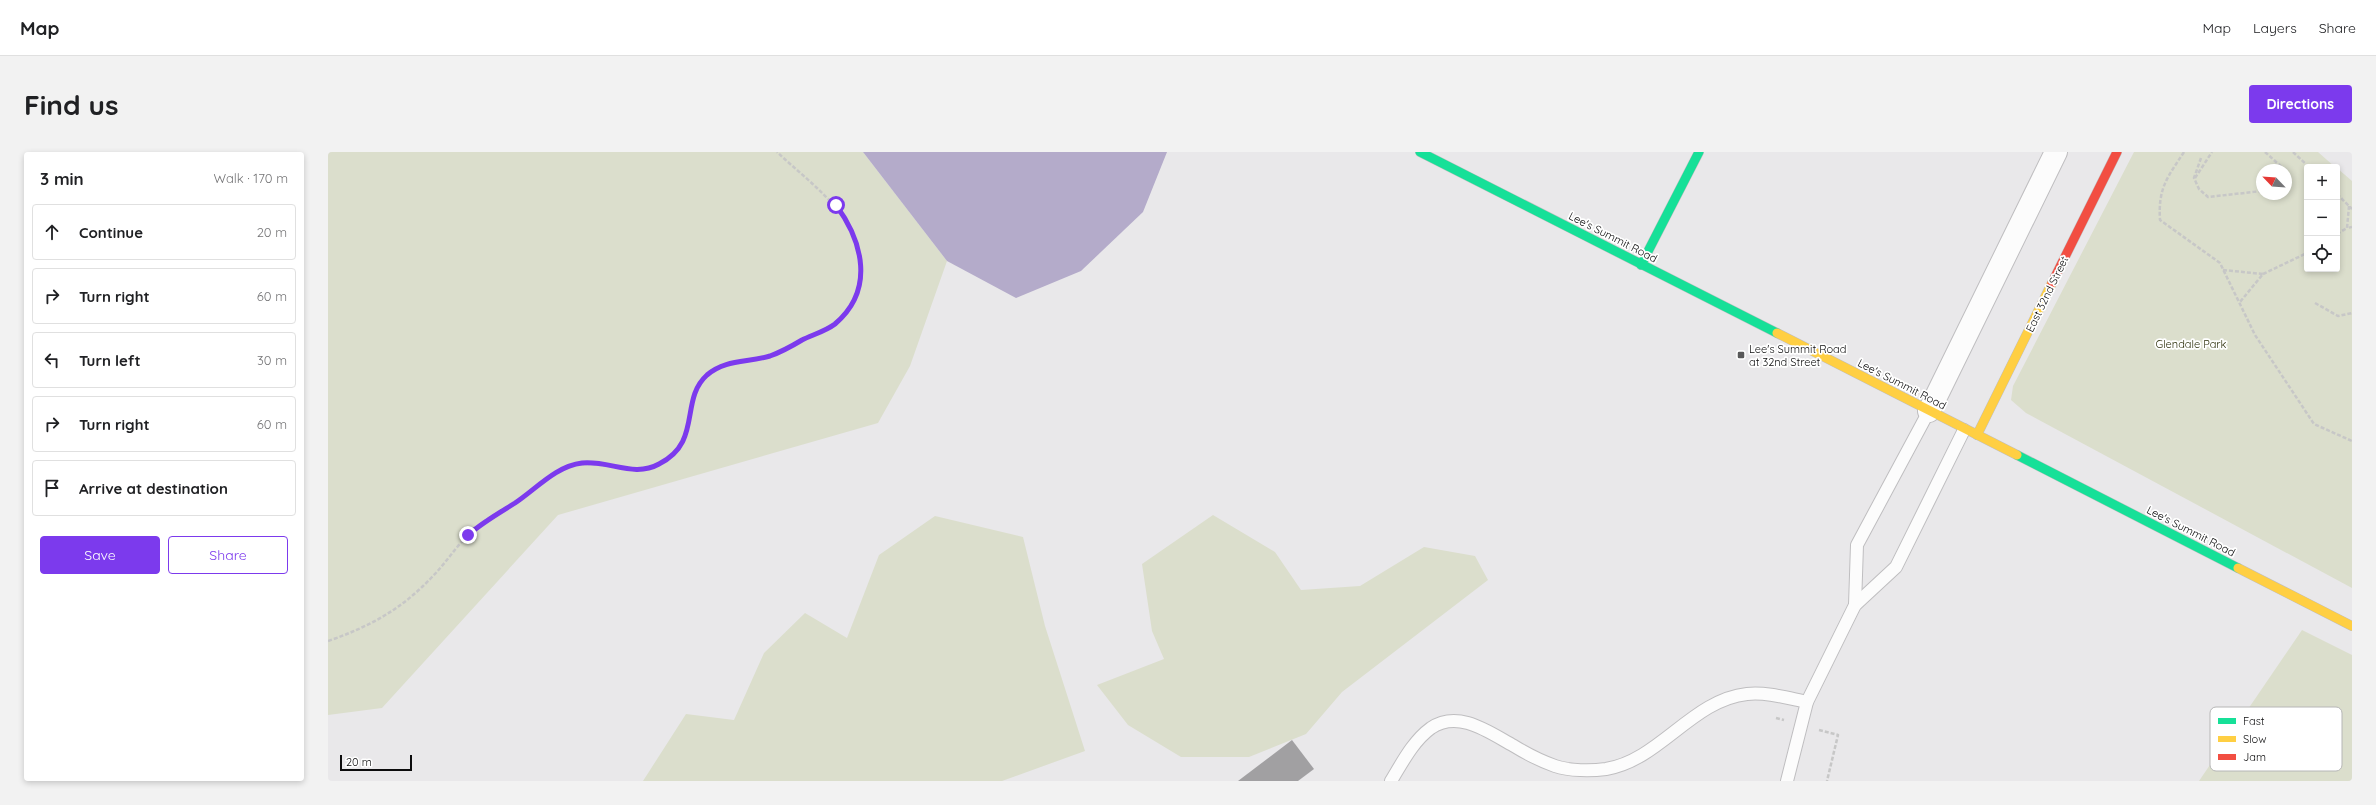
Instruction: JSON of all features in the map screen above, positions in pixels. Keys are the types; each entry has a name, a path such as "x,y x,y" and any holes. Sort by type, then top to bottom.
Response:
{"main road":[{"name":"Lee's Summit Road","path":"1420,152 2352,626"},
{"path":"1641,265 1699,152"},
{"name":"East 32nd Street","path":"1977,435 2117,152"}],"street":[{"path":"1929,411 2056,152"}],"lane":[{"path":"1856,605 1857,545 1929,411"},
{"path":"1787,781 1806,702 1856,605 1896,567 1964,430"},
{"path":"1391,781 1422,735 1432,727 1443,723 1467,722 1485,728 1514,746 1557,766 1572,769 1601,769 1626,762 1642,753 1687,722 1730,698 1746,694 1765,694 1806,702"}],"path":[{"path":"328,641 362,629 398,608 433,577 468,535 481,523 514,503 559,471 583,463 631,470 649,469 660,464 672,455 684,440 698,384 708,375 730,363 768,356 780,352 834,325 844,314 858,287 861,271 860,251 856,240 836,205 777,152"},
{"path":"2184,152 2163,184 2159,201 2160,220 2220,264 2255,335 2274,366 2314,424 2352,441"},
{"path":"2194,179 2212,152"},
{"path":"2265,152 2278,164"},
{"path":"2293,152 2306,164"},
{"path":"2201,158 2194,179 2199,189 2208,198 2256,192"},
{"path":"2340,197 2352,209"},
{"path":"2347,228 2349,206"},
{"path":"2340,232 2352,227"},
{"path":"2240,303 2264,274 2304,254"},
{"path":"2223,270 2264,274"},
{"path":"2315,303 2338,316 2352,313"}],"green space":[{"path":"328,152 863,152 947,261 910,366 878,423 558,515 382,708 328,715"},
{"name":"Glendale Park","path":"2134,152 2318,152 2332,164 2304,164 2304,272 2340,272 2340,171 2352,181 2352,588 2026,413 2011,400 2013,386"},
{"path":"1213,515 1275,552 1301,590 1360,586 1424,547 1475,556 1488,580 1342,692 1306,734 1249,757 1181,757 1128,725 1097,685 1164,659 1152,631 1142,564"},
{"path":"935,516 1023,537 1045,626 1085,751 1002,781 643,781 686,714 734,720 764,653 805,613 847,638 879,555"},
{"path":"2302,630 2352,655 2352,781 2199,781 2210,765 2210,771 2342,771 2342,707 2249,707"}],"shaded area":[{"path":"863,152 1167,152 1143,212 1081,271 1016,298 947,261"}],"building":[{"path":"1292,740 1314,769 1298,781 1238,781"}],"traffic: fast":[{"path":"1420,152 1777,333"},
{"path":"1641,265 1699,152"},
{"path":"2017,455 2238,568"}],"traffic: slow":[{"path":"1977,435 2052,283"},
{"path":"1777,333 2017,455"},
{"path":"2238,568 2352,626"}],"traffic: jam":[{"path":"2052,283 2117,152"}],"place":[{"name":"Lee's Summit Road at 32nd Street","path":"1741,355"}],"route":[{"path":"468,535 481,523 514,503 559,471 571,466 583,463 639,470 649,469 660,464 681,446 687,434 693,398 698,384 708,375 719,368 739,360 768,356 780,352 834,325 851,303 858,287 861,271 860,251 856,240 844,216 836,205"}]}
